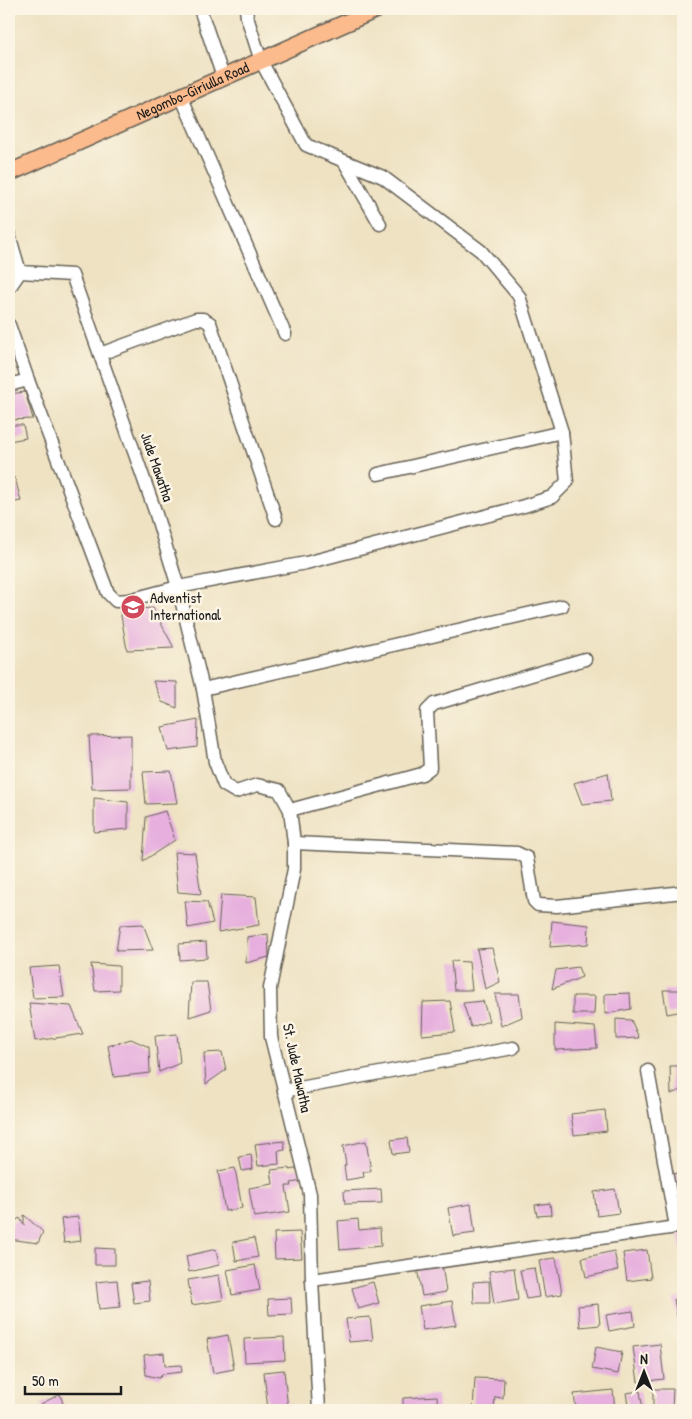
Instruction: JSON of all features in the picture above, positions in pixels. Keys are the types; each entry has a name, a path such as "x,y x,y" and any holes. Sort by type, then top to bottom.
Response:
{"main road":[{"name":"Negombo-Giriulla Road","path":"9,173 377,9"}],"street":[{"path":"200,9 223,77"},
{"path":"9,325 108,592 116,601 129,600 178,587 306,563 524,506 552,497 567,482 562,432 519,296 481,251 383,178 306,145 261,61 246,9"},
{"path":"181,96 285,334"},
{"path":"344,160 380,224"},
{"path":"9,235 20,272 9,288"},
{"name":"Jude Mawatha","path":"20,272 72,275 155,511 178,587 203,689 215,762"},
{"path":"100,354 196,319 203,319 210,323 276,519"},
{"path":"9,384 28,380"},
{"path":"378,474 562,432"},
{"path":"203,689 562,606"},
{"path":"290,810 422,774 430,768 427,711 434,704 585,659"},
{"name":"St. Jude Mawatha","path":"215,762 224,785 236,792 257,785 279,790 290,810 294,842 294,869 270,988 271,1037 310,1194 312,1280 319,1410"},
{"path":"294,842 517,853 527,858 534,901 538,905 557,906 683,892"},
{"path":"284,1091 513,1048"},
{"path":"312,1280 680,1226 648,1071"}],"building":[{"path":"25,392 33,419 9,420 9,394"},
{"path":"9,425 23,425 26,438 9,441"},
{"path":"15,478 21,501 9,503 9,479"},
{"path":"153,608 174,648 127,650 120,610"},
{"path":"153,681 177,682 177,708 162,702"},
{"path":"198,720 197,747 168,751 162,727"},
{"path":"131,735 131,788 92,789 89,736"},
{"path":"171,771 177,803 146,804 143,772"},
{"path":"608,773 611,801 582,804 574,783"},
{"path":"94,798 128,802 128,829 94,832"},
{"path":"165,811 175,840 143,861 146,817"},
{"path":"174,852 195,853 201,894 178,892"},
{"path":"221,895 256,897 259,925 218,932"},
{"path":"185,901 207,902 213,923 188,928"},
{"path":"552,921 589,925 588,944 550,947"},
{"path":"143,924 153,950 116,951 120,925"},
{"path":"268,934 269,957 246,963 247,937"},
{"path":"206,942 207,958 180,960 179,944"},
{"path":"492,948 500,982 485,989 477,949"},
{"path":"451,961 469,962 472,990 454,990"},
{"path":"91,964 119,966 119,990 95,991"},
{"path":"59,966 64,997 33,998 29,968"},
{"path":"578,967 582,977 552,989 556,970"},
{"path":"191,982 207,982 211,1010 189,1017"},
{"path":"663,990 679,990 683,1011 667,1014"},
{"path":"630,993 631,1009 605,1014 605,994"},
{"path":"495,994 519,994 522,1017 501,1026"},
{"path":"573,996 595,996 594,1014 573,1014"},
{"path":"450,1001 455,1032 422,1035 423,1002"},
{"path":"483,1001 489,1021 471,1027 463,1003"},
{"path":"29,1003 71,1006 83,1034 35,1041"},
{"path":"616,1019 631,1020 639,1038 616,1039"},
{"path":"555,1024 595,1027 597,1048 555,1050"},
{"path":"177,1034 180,1063 159,1072 155,1036"},
{"path":"131,1039 149,1047 150,1073 114,1077 108,1046"},
{"path":"222,1052 226,1070 206,1084 204,1053"},
{"path":"670,1066 683,1066 683,1089 671,1094"},
{"path":"605,1110 607,1131 574,1135 571,1114"},
{"path":"407,1138 409,1152 393,1154 391,1140"},
{"path":"284,1141 285,1150 278,1151 279,1164 258,1166 255,1144"},
{"path":"366,1141 371,1171 363,1172 364,1177 346,1180 343,1146"},
{"path":"251,1155 253,1169 242,1171 239,1157"},
{"path":"235,1168 242,1208 225,1211 218,1171"},
{"path":"289,1168 289,1170 300,1168 302,1181 291,1183 292,1186 286,1186 290,1212 254,1217 249,1188 273,1184 271,1170"},
{"path":"681,1172 683,1191 673,1194 669,1175"},
{"path":"381,1189 382,1203 345,1204 344,1191"},
{"path":"615,1189 619,1213 597,1216 594,1192"},
{"path":"550,1203 551,1215 537,1216 535,1205"},
{"path":"471,1204 475,1233 453,1236 448,1208"},
{"path":"24,1215 43,1232 38,1243 9,1239 13,1222 20,1218 24,1225"},
{"path":"78,1217 81,1241 64,1243 61,1219"},
{"path":"358,1219 359,1230 380,1228 381,1246 340,1250 338,1221"},
{"path":"300,1232 302,1258 275,1259 274,1233"},
{"path":"679,1234 683,1234 683,1262 682,1262"},
{"path":"254,1238 258,1257 236,1261 233,1242"},
{"path":"95,1248 115,1249 115,1265 95,1265"},
{"path":"216,1249 219,1265 189,1272 186,1256"},
{"path":"647,1250 651,1278 627,1281 623,1253"},
{"path":"614,1251 618,1270 586,1277 582,1258"},
{"path":"556,1258 562,1294 545,1297 539,1260"},
{"path":"442,1264 446,1292 422,1296 417,1268"},
{"path":"255,1265 260,1290 232,1295 227,1270"},
{"path":"514,1268 518,1300 494,1304 489,1271"},
{"path":"534,1268 539,1297 526,1299 520,1270"},
{"path":"219,1275 223,1300 192,1305 188,1280"},
{"path":"117,1280 120,1307 99,1309 96,1282"},
{"path":"148,1281 150,1301 134,1303 131,1283"},
{"path":"489,1281 490,1303 474,1303 473,1282"},
{"path":"373,1282 379,1303 358,1309 352,1288"},
{"path":"683,1297 683,1326 679,1327 674,1299"},
{"path":"291,1298 292,1314 269,1315 268,1299"},
{"path":"452,1301 456,1325 423,1330 419,1306"},
{"path":"598,1304 600,1325 580,1327 578,1306"},
{"path":"633,1311 635,1326 609,1331 606,1315"},
{"path":"370,1317 373,1340 349,1342 346,1319"},
{"path":"228,1335 234,1369 213,1373 207,1339"},
{"path":"284,1337 285,1360 245,1362 244,1339"},
{"path":"660,1344 664,1379 638,1382 633,1347"},
{"path":"596,1347 622,1352 618,1374 592,1369"},
{"path":"164,1353 165,1366 181,1365 182,1372 163,1374 159,1378 146,1375 144,1355"},
{"path":"284,1370 288,1410 268,1410 264,1372"},
{"path":"475,1378 504,1379 503,1398 495,1397 494,1410 473,1410"},
{"path":"683,1388 683,1410 680,1410 676,1389"},
{"path":"653,1389 673,1389 672,1410 653,1410"},
{"path":"613,1390 615,1410 576,1410 574,1394"},
{"path":"640,1391 643,1410 629,1410 626,1393"},
{"path":"60,1394 65,1410 44,1410 41,1404"},
{"path":"437,1396 438,1410 403,1410 403,1398"}],"place":[{"name":"Adventist International","path":"133,607"}]}
